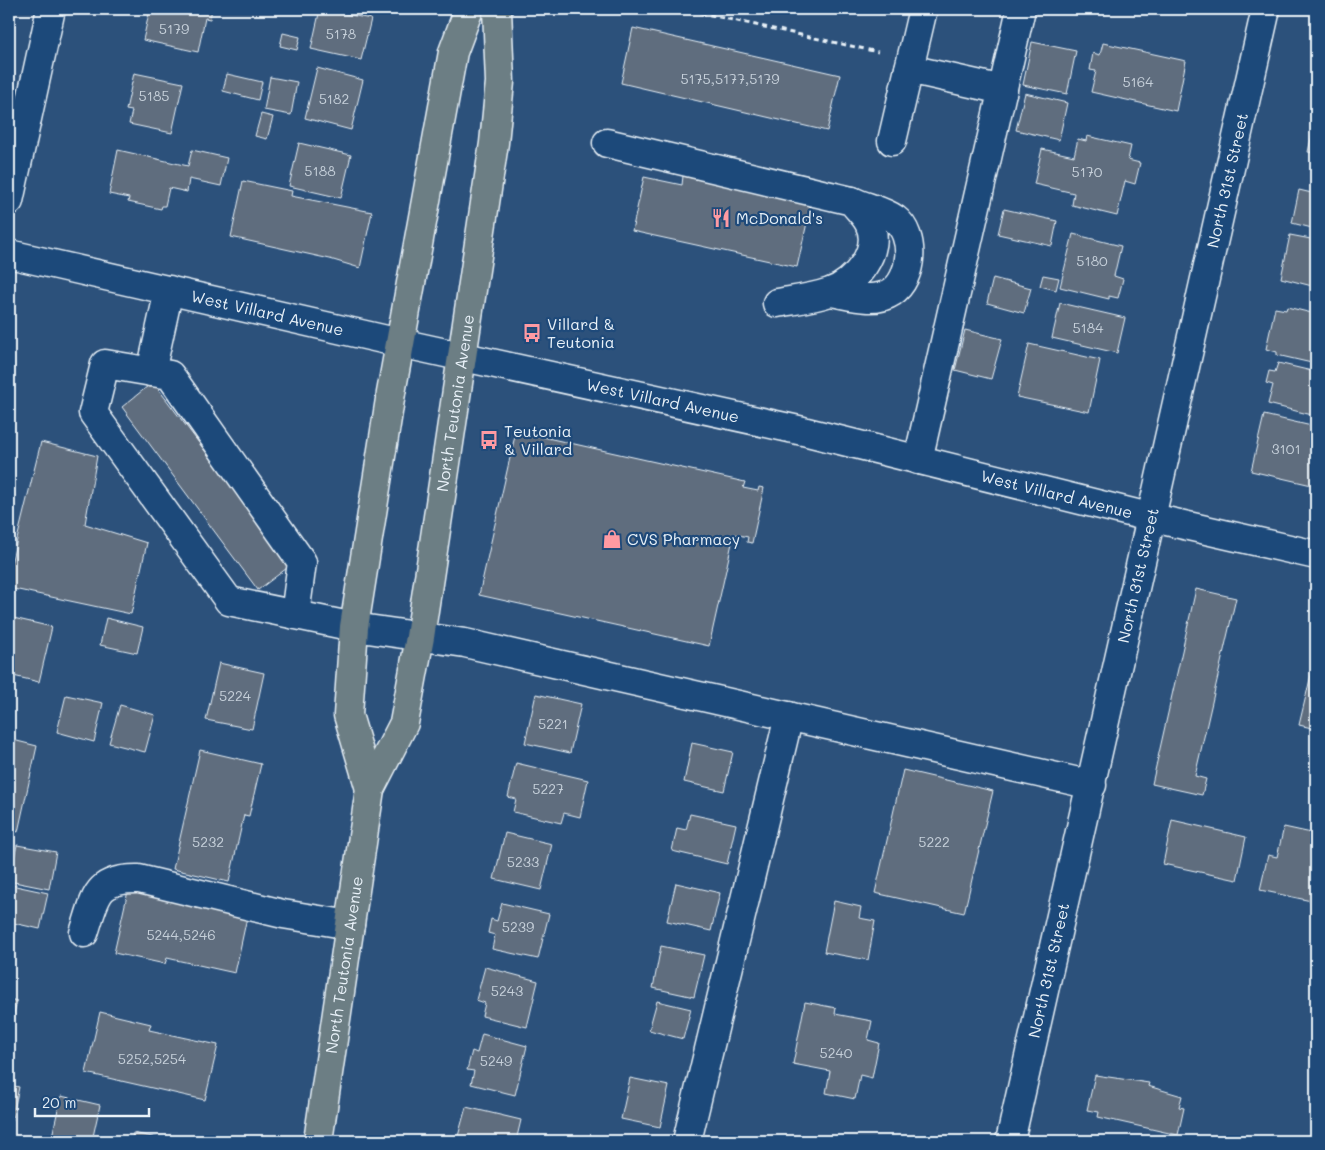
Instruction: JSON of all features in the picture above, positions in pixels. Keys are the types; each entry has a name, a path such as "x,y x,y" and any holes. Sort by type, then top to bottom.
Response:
{"main road":[{"name":"North Teutonia Avenue","path":"370,789 348,715 354,627 400,343 453,52 469,9"},
{"name":"North Teutonia Avenue","path":"318,1141 370,789 404,723 420,637 464,357 494,143 499,90 497,9"}],"street":[{"path":"9,201 50,9"},
{"path":"892,141 923,9"},
{"path":"918,460 1021,9"},
{"name":"North 31st Street","path":"1010,1141 1153,518 1266,9"},
{"path":"910,65 1003,90"},
{"path":"607,144 852,201 896,220 908,240 909,257 904,276 892,292 871,299 831,292"},
{"path":"777,303 831,292 853,279 866,263 872,239 869,223 852,201"},
{"name":"West Villard Avenue","path":"9,254 400,343 803,431 1153,518 1316,555"},
{"path":"151,372 169,290"},
{"path":"295,615 302,562 170,375 105,364 93,413 229,601 295,615 354,627 466,643 1092,785"},
{"path":"687,1141 788,716"},
{"path":"84,933 95,899 103,886 121,878 139,879 283,914 350,924"}],"path":[{"path":"684,9 910,65"}],"building":[{"path":"150,9 212,9 210,19 205,18 198,52 143,40"},
{"path":"320,9 371,19 361,60 311,49"},
{"path":"633,28 840,75 827,131 621,83"},
{"path":"283,33 300,37 297,50 280,46"},
{"path":"1032,42 1076,51 1067,94 1023,85"},
{"path":"1103,43 1186,61 1176,111 1091,92 1096,71 1090,70 1093,53 1100,55"},
{"path":"317,68 363,80 351,130 305,118"},
{"path":"134,73 183,83 172,133 129,124 132,111 126,110"},
{"path":"227,74 262,82 258,100 223,91"},
{"path":"270,77 297,82 291,115 264,110"},
{"path":"1025,93 1067,103 1059,140 1016,130"},
{"path":"261,114 273,117 267,139 255,136"},
{"path":"1313,130 1316,130 1316,153 1308,152"},
{"path":"1087,136 1131,146 1128,160 1140,163 1135,184 1125,181 1117,216 1072,205 1074,193 1034,184 1042,149 1074,156 1078,139 1086,141"},
{"path":"299,143 351,155 341,198 289,186"},
{"path":"118,150 188,166 192,150 227,158 221,186 189,179 187,192 169,188 165,206 162,206 161,209 128,202 129,198 109,194"},
{"name":"McDonald's","path":"683,176 811,205 797,267 632,231 644,177 682,185"},
{"path":"243,181 292,191 291,196 372,212 360,268 330,259 231,237"},
{"path":"1299,190 1316,194 1316,229 1292,223"},
{"path":"1004,209 1057,221 1052,246 998,234"},
{"path":"1073,234 1121,246 1114,276 1123,279 1118,298 1109,296 1109,299 1060,287"},
{"path":"1290,235 1316,240 1316,287 1281,278"},
{"path":"1043,275 1059,278 1056,290 1040,286"},
{"path":"993,278 1031,288 1024,313 987,303"},
{"path":"1060,303 1125,318 1117,353 1052,338"},
{"path":"1287,307 1316,314 1316,364 1277,355 1277,352 1266,349 1275,308 1286,310"},
{"path":"965,330 1002,339 991,379 955,370"},
{"path":"1029,344 1100,360 1089,412 1017,397"},
{"path":"1278,363 1316,372 1316,416 1268,404 1273,385 1266,383 1269,371 1275,372"},
{"path":"153,382 291,565 258,590 122,407"},
{"path":"1264,415 1316,427 1316,486 1251,471"},
{"name":"CVS Pharmacy","path":"516,431 745,482 743,488 758,491 759,487 764,488 752,543 747,542 748,537 734,534 709,646 479,595"},
{"path":"41,442 97,456 85,524 147,543 131,614 9,588 9,572"},
{"path":"1196,589 1236,598 1195,776 1206,779 1202,795 1152,784"},
{"path":"9,617 52,627 39,682 9,675"},
{"path":"106,618 143,627 137,653 100,645"},
{"path":"1316,654 1316,729 1299,725"},
{"path":"219,663 264,673 252,729 206,720"},
{"path":"536,694 581,704 570,753 525,743"},
{"path":"66,695 103,703 94,742 57,732"},
{"path":"120,705 155,715 145,752 109,743"},
{"path":"9,739 37,746 18,832 9,829"},
{"path":"692,743 733,752 724,791 684,782"},
{"path":"200,750 261,764 249,816 244,815 229,882 173,869"},
{"path":"516,763 588,780 580,817 564,813 561,823 513,812 516,799 508,797"},
{"path":"903,770 993,791 964,913 875,893"},
{"path":"690,814 736,824 727,864 672,851 677,828 686,830"},
{"path":"1172,820 1246,837 1237,880 1163,864"},
{"path":"1284,827 1316,834 1316,902 1260,890 1268,855 1277,857"},
{"path":"505,833 552,844 541,890 494,879"},
{"path":"17,845 56,852 49,889 9,881"},
{"path":"676,883 720,893 711,931 667,921"},
{"path":"11,885 48,893 40,929 9,922"},
{"path":"128,891 247,917 235,973 167,958 165,964 114,953"},
{"path":"834,901 861,907 859,918 875,921 868,960 824,952"},
{"path":"502,903 549,914 538,959 492,949 495,935 488,933 491,919 497,921"},
{"path":"661,946 704,955 694,997 653,988"},
{"path":"485,967 538,981 527,1027 482,1016 485,1003 476,1000"},
{"path":"9,999 17,1001 9,1035"},
{"path":"657,1001 691,1009 683,1039 649,1030"},
{"path":"805,1002 836,1008 835,1014 872,1021 868,1040 879,1043 872,1078 860,1075 855,1099 826,1093 830,1071 793,1064"},
{"path":"100,1012 151,1024 149,1030 218,1045 205,1100 86,1073"},
{"path":"482,1034 527,1046 515,1095 471,1084 474,1071 467,1070 472,1051 477,1053"},
{"path":"1095,1075 1149,1083 1148,1086 1182,1096 1179,1107 1184,1108 1178,1135 1098,1117 1099,1112 1087,1110"},
{"path":"630,1078 669,1086 660,1127 621,1119"},
{"path":"9,1085 19,1087 9,1134"},
{"path":"61,1096 100,1105 92,1141 51,1141"},
{"path":"466,1107 521,1120 516,1141 457,1140"},
{"path":"133,1133 172,1141 132,1141"}],"place":[{"name":"McDonald's","path":"721,218"},
{"name":"Villard & Teutonia","path":"532,333"},
{"name":"Teutonia & Villard","path":"489,440"},
{"name":"CVS Pharmacy","path":"612,539"}]}
